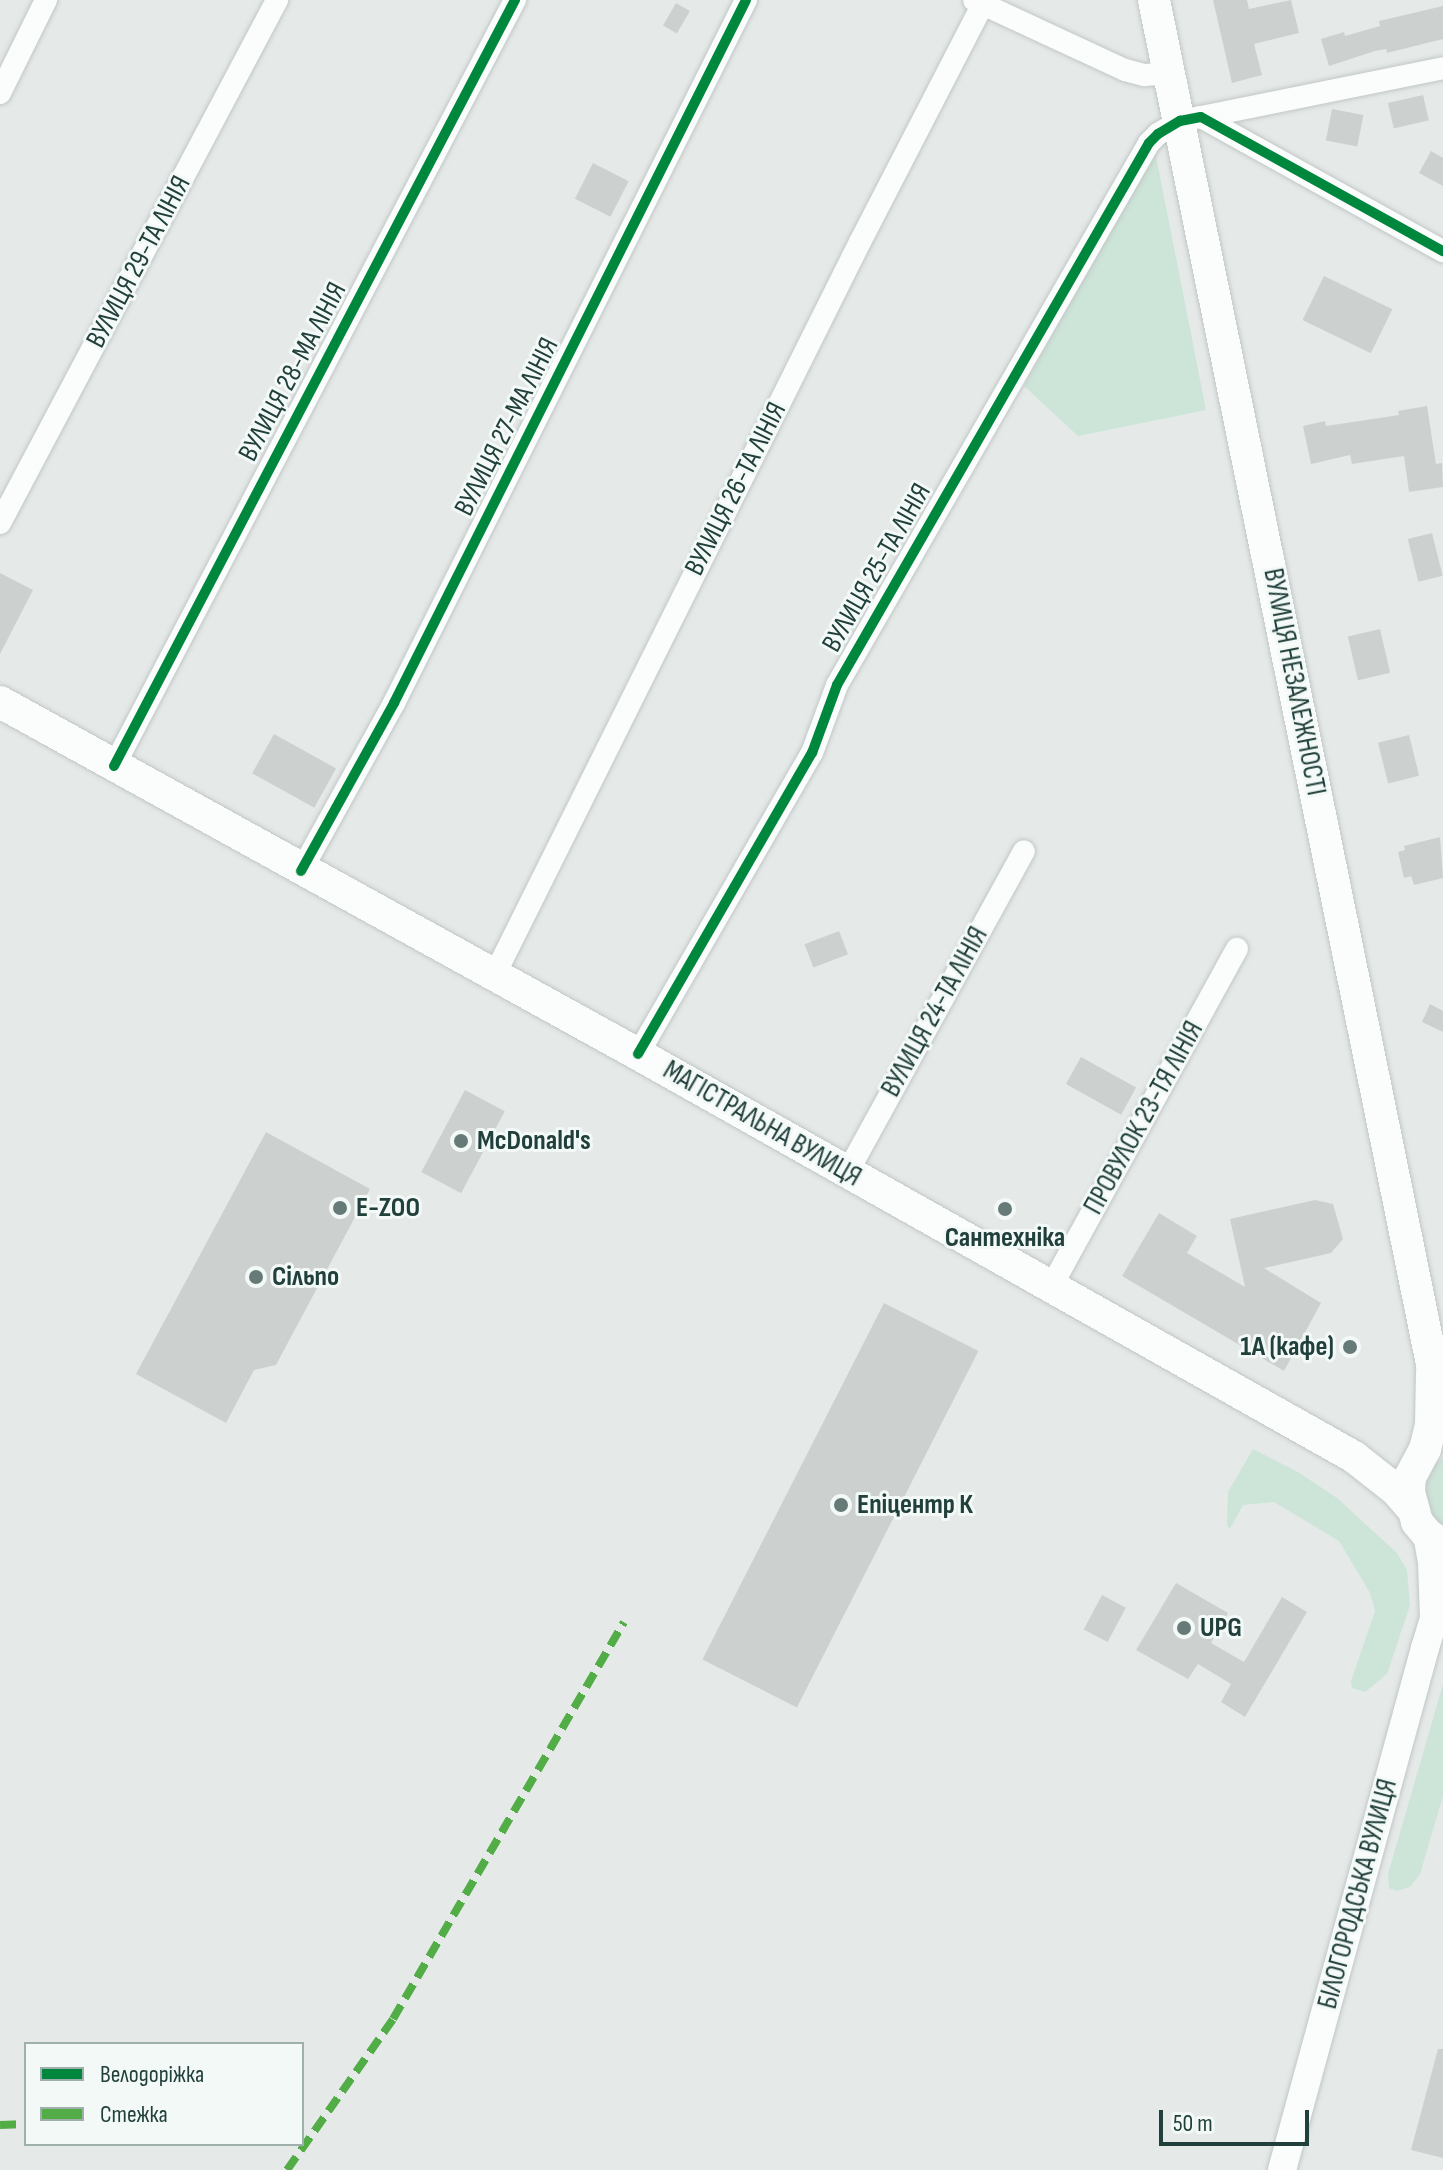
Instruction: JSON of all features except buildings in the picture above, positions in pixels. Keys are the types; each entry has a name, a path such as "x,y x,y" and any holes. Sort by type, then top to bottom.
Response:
{"main road":[{"name":"ВУЛИЦЯ НЕЗАЛЕЖНОСТІ","path":"1154,0 1170,73 1191,119 1432,1364"},
{"name":"МАГІСТРАЛЬНА ВУЛИЦЯ","path":"0,702 301,871 638,1054 1354,1457 1396,1490 1427,1529"},
{"path":"1432,1364 1443,1394"},
{"path":"1427,1529 1410,1477 1430,1448 1432,1364"},
{"path":"1354,1457 1430,1448"}],"street":[{"path":"0,93 46,0"},
{"name":"ВУЛИЦЯ 29-ТА ЛІНІЯ","path":"0,523 277,0"},
{"name":"ВУЛИЦЯ 28-МА ЛІНІЯ","path":"114,766 515,0"},
{"name":"ВУЛИЦЯ 27-МА ЛІНІЯ","path":"301,871 394,703 746,0"},
{"path":"979,2 1125,70 1144,75 1170,73"},
{"name":"ВУЛИЦЯ 26-ТА ЛІНІЯ","path":"494,976 979,2"},
{"path":"1191,119 1443,68"},
{"path":"1191,119 1443,251"},
{"name":"ВУЛИЦЯ 25-ТА ЛІНІЯ","path":"638,1054 812,753 837,685 1149,143 1191,119"},
{"name":"ВУЛИЦЯ 24-ТА ЛІНІЯ","path":"847,1173 1024,851"},
{"name":"ПРОВУЛОК 23-ТЯ ЛІНІЯ","path":"1051,1287 1237,949"},
{"name":"БІЛОГОРОДСЬКА ВУЛИЦЯ","path":"1282,2170 1438,1611 1427,1529"}],"green space":[{"path":"1155,151 1206,410 1078,436 1024,386"},
{"path":"1253,1449 1298,1472 1337,1498 1397,1553 1407,1570 1410,1605 1387,1674 1365,1692 1352,1688 1351,1681 1375,1611 1370,1593 1339,1541 1274,1502 1243,1505 1230,1529 1227,1525 1228,1492"},
{"path":"1443,1458 1443,1529 1431,1519 1424,1497 1425,1484 1434,1465"},
{"path":"1443,1684 1443,1796 1420,1874 1410,1887 1397,1891 1389,1888 1388,1874"}],"marked path":[{"path":"304,2146 393,2019 624,1622"},
{"path":"0,2125 24,2124"},
{"path":"287,2170 304,2146"}],"cycle path":[{"path":"114,766 515,0"},
{"path":"301,871 394,703 746,0"},
{"path":"638,1054 812,753 837,685 1149,143 1158,134 1180,121 1201,117 1443,251"}],"place":[{"name":"McDonald's","path":"461,1141"},
{"name":"E-ZOO","path":"340,1208"},
{"name":"Сантехніка","path":"1005,1209"},
{"name":"Сільпо","path":"256,1277"},
{"name":"1А (кафе)","path":"1350,1347"},
{"name":"Епіцентр К","path":"841,1505"},
{"name":"UPG","path":"1184,1628"}]}
